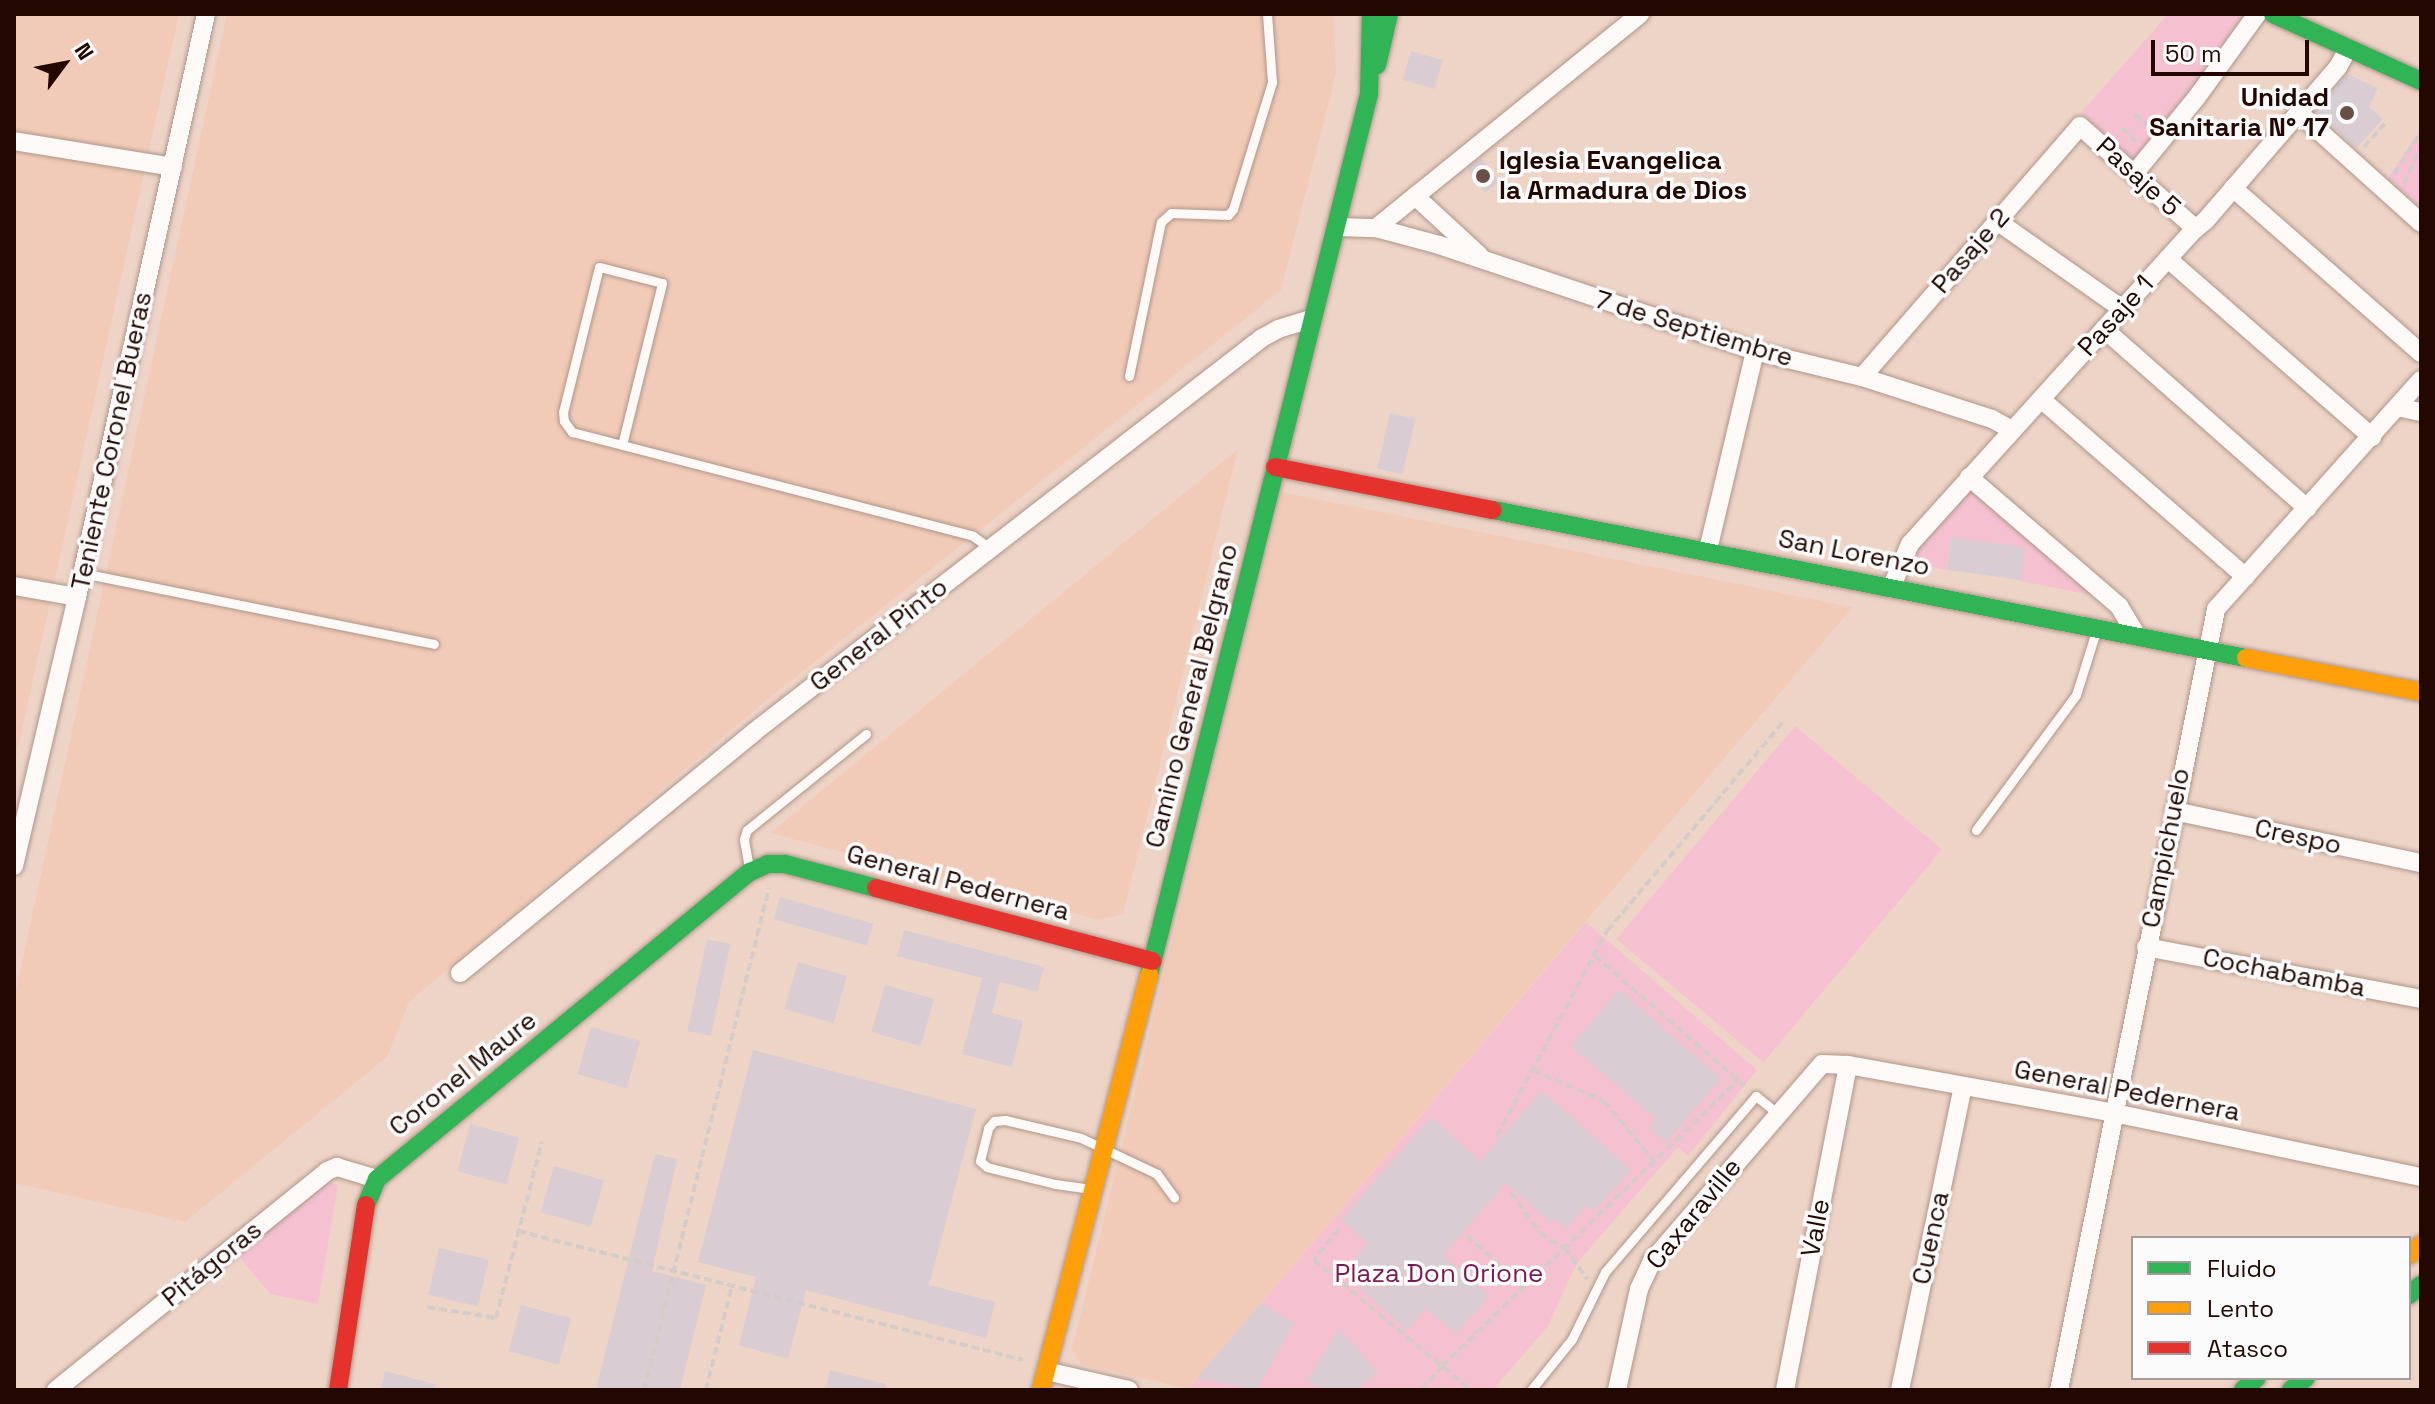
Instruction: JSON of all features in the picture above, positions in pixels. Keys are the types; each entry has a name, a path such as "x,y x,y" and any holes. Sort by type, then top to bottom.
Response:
{"street":[{"name":"Teniente Coronel Bueras","path":"14,866 206,14"},
{"path":"1369,94 1371,14"},
{"name":"Camino General Belgrano","path":"1041,1390 1153,961 1389,14"},
{"path":"1338,227 1376,228 1640,14"},
{"path":"2134,174 2197,97 2257,14"},
{"path":"2273,14 2421,80"},
{"name":"Pasaje 1","path":"1891,588 1910,544 2233,188 2338,67 2348,49"},
{"path":"2299,113 2421,223"},
{"name":"Pasaje 5","path":"2080,126 2195,228"},
{"name":"Pasaje 2","path":"1862,377 2080,126"},
{"path":"14,141 173,167"},
{"path":"2233,188 2421,353"},
{"path":"1415,196 1485,261"},
{"path":"1997,221 2122,309"},
{"name":"7 de Septiembre","path":"1376,228 1755,351 1862,377 1992,419 2012,430"},
{"path":"2168,259 2372,437"},
{"name":"General Pinto","path":"460,973 754,732 1262,338 1278,329 1311,319"},
{"path":"2104,329 2307,508"},
{"path":"1708,550 1755,351"},
{"name":"Campichuelo","path":"2059,1390 2205,650 2216,609 2421,380"},
{"path":"2041,399 2246,577"},
{"path":"2397,407 2421,412"},
{"name":"San Lorenzo","path":"1275,467 2421,692"},
{"path":"1969,477 2119,606 2137,636"},
{"path":"14,586 77,597"},
{"name":"Crespo","path":"2174,811 2421,863"},
{"name":"General Pedernera","path":"750,872 768,864 785,864 1153,961"},
{"name":"Coronel Maure","path":"377,1179 750,872"},
{"name":"Cochabamba","path":"2146,947 2421,999"},
{"name":"General Pedernera","path":"1822,1064 1848,1065 2114,1113 2421,1177"},
{"name":"Caxaraville","path":"1617,1390 1639,1289 1652,1261 1822,1064"},
{"name":"Valle","path":"1785,1390 1848,1065"},
{"name":"Cuenca","path":"1900,1390 1963,1086"},
{"name":"Pitágoras","path":"56,1390 327,1171 337,1167 377,1179"},
{"path":"338,1390 367,1197 377,1179"},
{"path":"1046,1371 1129,1390"}],"lane":[{"path":"1129,376 1161,222 1171,213 1228,215 1233,209 1272,82 1267,14"},
{"path":"622,445 662,283 599,267 564,421 572,432 622,445 973,536 991,549"},
{"path":"82,573 434,644"},
{"path":"1976,830 2076,695 2097,628"},
{"path":"750,872 744,839 747,830 866,734"},
{"path":"1531,1390 1564,1352 1605,1272 1756,1096 1777,1113"},
{"path":"1094,1189 1055,1184 987,1167 980,1161 988,1128 994,1121 1012,1122 1081,1138 1157,1174 1174,1197"}],"path":[{"path":"2373,157 2363,148 2385,124"},
{"path":"2383,166 2393,175 2421,132"},
{"path":"2397,201 2421,146"},
{"path":"1497,1136 1607,931 1784,721"},
{"path":"644,1390 770,883"},
{"path":"1594,956 1756,1096"},
{"path":"1533,1070 1604,1101 1654,1161"},
{"path":"1422,1390 1442,1366 1738,1080"},
{"path":"427,1307 496,1318 542,1142"},
{"path":"1511,1192 1540,1233 1564,1248 1595,1290"},
{"path":"1339,1229 1314,1260 1471,1390"},
{"path":"518,1231 1023,1360"},
{"path":"1467,1236 1524,1287"},
{"path":"706,1390 732,1285"}],"shaded area":[{"path":"14,14 179,14 14,767"},
{"path":"227,14 1334,14 1336,74 1281,290 767,700 409,1002 387,1057 185,1222 14,1183 14,999"},
{"path":"1238,449 1123,914 1099,920 770,833"},
{"path":"1282,492 1853,607 1188,1389 1081,1364 1072,1350"}],"green space":[{"path":"2168,14 2234,14 2242,17 2172,116 2133,163 2081,113"},
{"path":"2421,129 2421,208 2388,178"},
{"path":"1970,487 2096,596 2020,581 2025,548 1951,537 1946,570 1914,563 1917,548"},
{"path":"1795,726 1942,849 1763,1062 1616,939"},
{"name":"Plaza Don Orione","path":"1586,922 1757,1070 1688,1156 1678,1147 1577,1263 1548,1326 1493,1390 1188,1389"},
{"path":"324,1181 338,1185 318,1304 270,1294 236,1253"}],"building":[{"path":"1411,51 1443,60 1434,89 1403,80"},
{"name":"Unidad Sanitaria N° 17","path":"2347,74 2378,88 2369,107 2383,119 2356,148 2316,111"},
{"name":"Iglesia Evangelica la Armadura de Dios","path":"1481,158 1499,182 1485,193 1467,169"},
{"path":"1390,413 1415,419 1403,474 1377,469"},
{"path":"1951,537 2025,547 2021,580 1946,570"},
{"path":"780,897 873,924 867,946 774,919"},
{"path":"904,930 1044,967 1037,992 1000,982 992,1013 1023,1021 1012,1067 962,1054 982,978 897,956"},
{"path":"707,939 730,944 711,1036 687,1031"},
{"path":"798,962 847,976 834,1023 784,1009"},
{"path":"885,985 934,999 921,1046 871,1032"},
{"path":"1619,990 1721,1078 1666,1143 1649,1128 1656,1119 1571,1046"},
{"path":"591,1027 640,1041 627,1088 577,1074"},
{"path":"753,1050 976,1109 929,1285 995,1302 986,1338 806,1290 788,1359 739,1345 756,1277 698,1262"},
{"path":"1542,1091 1631,1170 1594,1211 1587,1205 1566,1229 1555,1219 1551,1223 1506,1183 1443,1255 1489,1296 1456,1334 1426,1308 1407,1330 1342,1272 1368,1243 1341,1220 1431,1117 1480,1161"},
{"path":"470,1124 519,1137 507,1185 457,1171"},
{"path":"655,1154 677,1159 652,1271 706,1285 680,1390 596,1390"},
{"path":"554,1166 604,1180 591,1226 541,1212"},
{"path":"439,1248 489,1259 478,1306 428,1295"},
{"path":"1261,1303 1294,1323 1256,1390 1197,1378"},
{"path":"521,1305 571,1318 559,1365 509,1351"},
{"path":"1339,1329 1378,1372 1356,1390 1324,1390 1307,1381"},
{"path":"830,1370 886,1384 885,1390 825,1390"},
{"path":"385,1371 435,1384 434,1390 380,1390"}],"traffic: fast":[{"path":"1149,975 1369,94 1371,14"},
{"path":"1377,65 1389,14"},
{"path":"2273,14 2421,81"},
{"path":"1493,510 2246,658"},
{"path":"366,1205 377,1179 750,872 768,864 785,864 876,888"},
{"path":"2411,1293 2421,1285"},
{"path":"2243,1390 2255,1380"},
{"path":"2291,1390 2304,1380"}],"traffic: slow":[{"path":"2246,658 2421,692"},
{"path":"1041,1390 1149,975"},
{"path":"2411,1253 2421,1245"}],"traffic: jam":[{"path":"1275,467 1493,510"},
{"path":"876,888 1153,961"},
{"path":"338,1390 366,1205"}],"place":[{"name":"Unidad Sanitaria N° 17","path":"2347,113"},
{"name":"Iglesia Evangelica la Armadura de Dios","path":"1483,176"}]}
